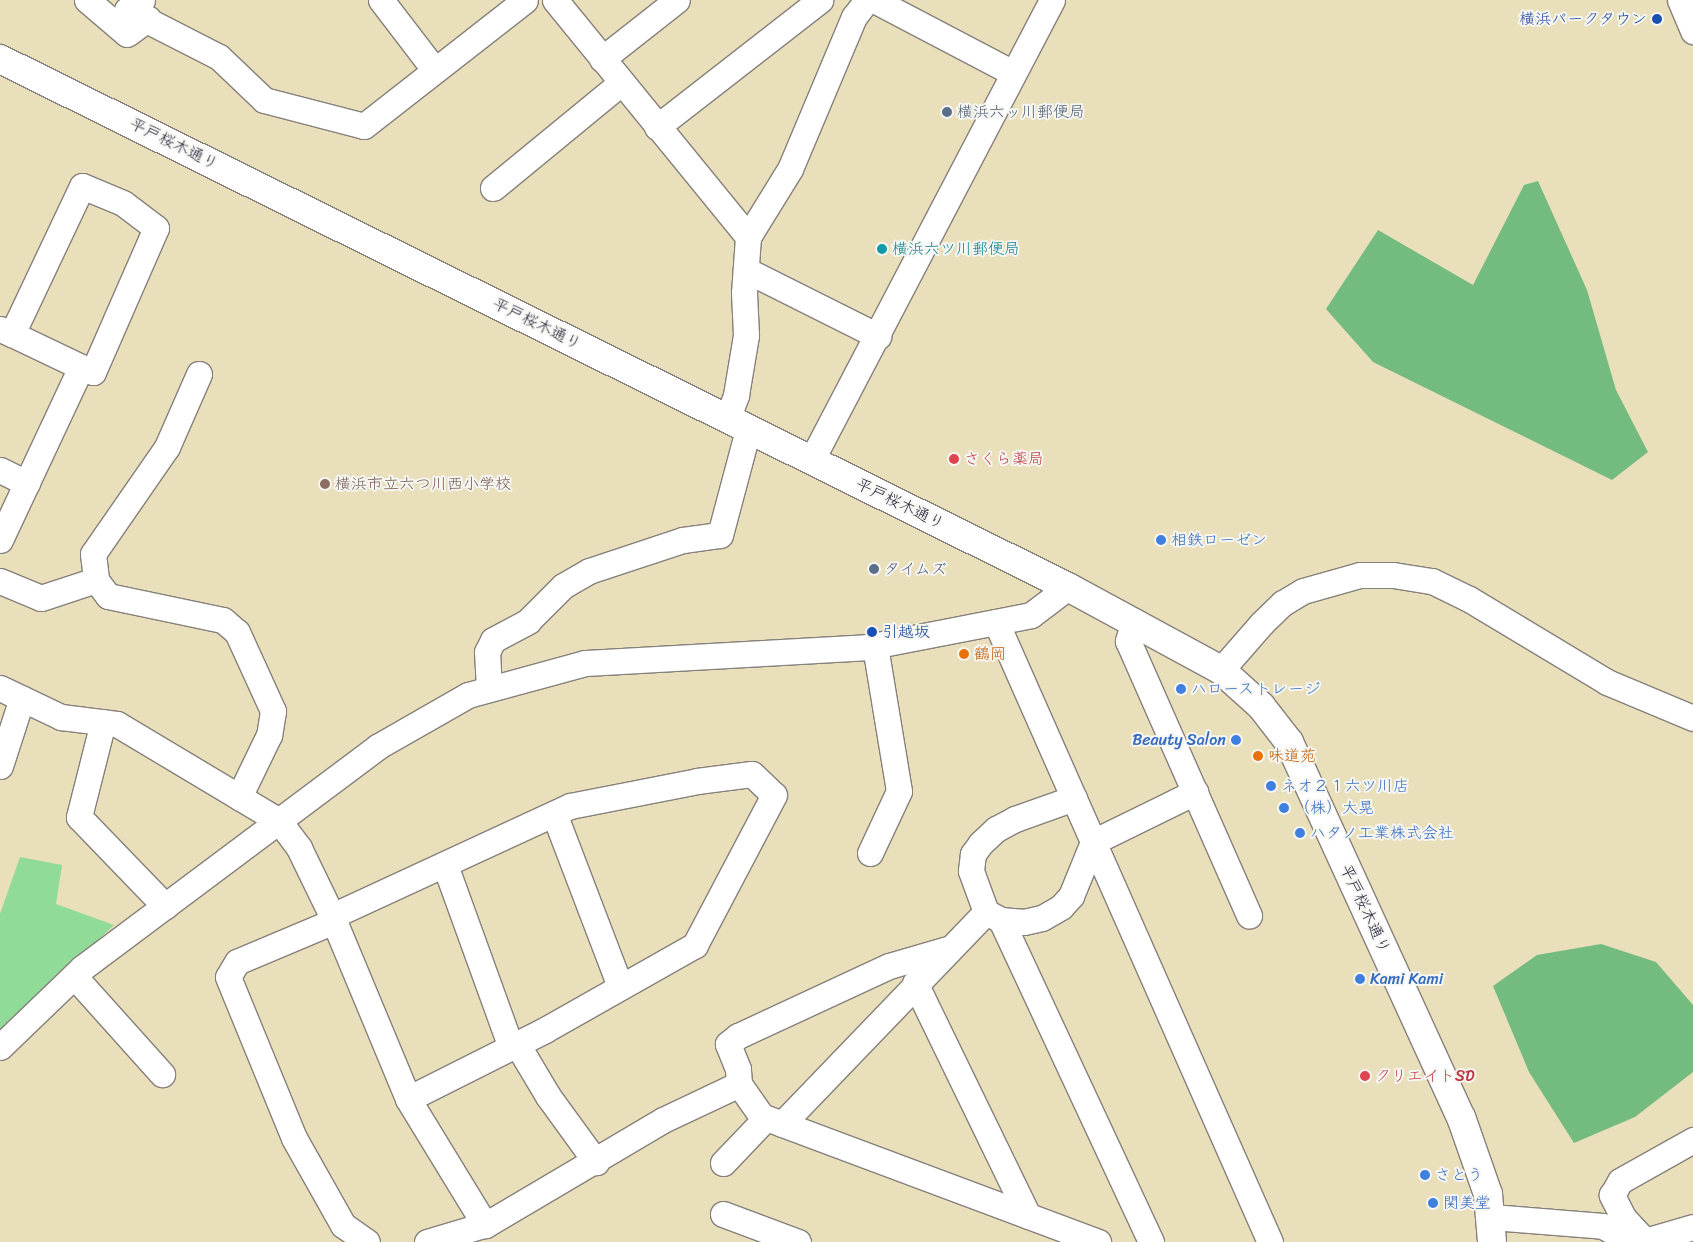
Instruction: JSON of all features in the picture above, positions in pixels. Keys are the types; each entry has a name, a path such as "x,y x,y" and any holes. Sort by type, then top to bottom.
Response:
{"main road":[{"name":"平戸桜木通り","path":"0,59 1068,587 1134,621 1221,670 1261,706 1289,742 1461,1117 1488,1194 1492,1229"}],"street":[{"path":"87,0 128,34 138,6 219,57 264,100 364,126 434,69 525,0"},
{"path":"381,0 434,69"},
{"path":"555,0 748,236"},
{"path":"602,59 677,0"},
{"path":"657,127 820,0"},
{"path":"490,689 487,652 493,640 528,621 563,586 589,571 683,540 720,535 738,424 736,394 746,335 748,236 790,169 854,17 867,0"},
{"path":"874,0 1013,73"},
{"path":"811,461 1052,0"},
{"path":"1680,0 1693,31"},
{"path":"493,188 621,83"},
{"path":"82,186 123,203 156,228 93,372 6,331 82,186"},
{"path":"746,270 878,336"},
{"path":"0,540 81,367"},
{"path":"199,374 167,446 93,554 96,580 108,596 223,620 237,632 273,711 269,735 239,797"},
{"path":"0,470 27,483"},
{"path":"1221,670 1283,602 1304,591 1360,575 1393,575 1432,581 1468,599 1607,682 1693,718"},
{"path":"0,581 40,598 96,580"},
{"path":"0,1047 74,976 378,746 468,696 585,663 702,665 875,646 1031,614 1068,587"},
{"path":"1134,621 1128,641 1249,915"},
{"path":"996,622 1270,1242"},
{"path":"870,853 899,792 875,646"},
{"path":"0,766 11,693 61,717 117,724 279,821 299,848 334,919 408,1099 485,1225"},
{"path":"103,722 79,817 165,906"},
{"path":"367,1242 344,1225 294,1138 228,977 237,962 555,816 570,806 697,778 752,774 774,795 695,945 514,1046 408,1099"},
{"path":"723,1162 774,1121 915,984 947,949 994,916 1024,922 1042,918 1061,907 1071,896 1094,842 1195,792"},
{"path":"1074,798 1015,819 996,829 973,854 971,870 1150,1242"},
{"path":"555,816 620,986"},
{"path":"445,865 514,1046 596,1162"},
{"path":"947,949 889,966 738,1036 728,1044 738,1069 739,1084 752,1106 774,1121 1028,1216 1069,1237 1098,1242"},
{"path":"74,976 162,1074"},
{"path":"915,984 1028,1216"},
{"path":"427,1242 485,1225 596,1162 663,1120 739,1084"},
{"path":"1645,1241 1623,1217 1612,1195 1620,1181 1693,1140"},
{"path":"723,1214 798,1242"},
{"path":"1492,1229 1603,1226 1628,1240 1645,1241 1693,1227"}],"green space":[{"path":"1538,181 1587,290 1616,390 1648,452 1612,480 1373,362 1326,309 1378,230 1473,285 1524,185"},
{"path":"20,857 62,865 56,904 114,925 0,1032 0,914"},
{"path":"1601,944 1656,962 1693,1005 1693,1072 1635,1117 1574,1143 1529,1072 1493,986 1537,955"}],"place":[{"name":"横浜パークタウン","path":"1657,19"},
{"name":"横浜六ッ川郵便局","path":"947,112"},
{"name":"横浜六ツ川郵便局","path":"882,249"},
{"name":"さくら薬局","path":"954,459"},
{"name":"横浜市立六つ川西小学校","path":"325,484"},
{"name":"相鉄ローゼン","path":"1161,540"},
{"name":"タイムズ","path":"874,569"},
{"name":"引越坂","path":"872,632"},
{"name":"鶴岡","path":"964,654"},
{"name":"ハローストレージ","path":"1181,689"},
{"name":"Beauty Salon","path":"1236,740"},
{"name":"味道苑","path":"1258,756"},
{"name":"ネオ２１六ツ川店","path":"1271,786"},
{"name":"（株）大晃","path":"1284,808"},
{"name":"ハタノ工業株式会社","path":"1300,833"},
{"name":"Kami Kami","path":"1360,979"},
{"name":"クリエイトSD","path":"1365,1076"},
{"name":"さとう","path":"1425,1175"},
{"name":"関美堂","path":"1433,1203"}]}
